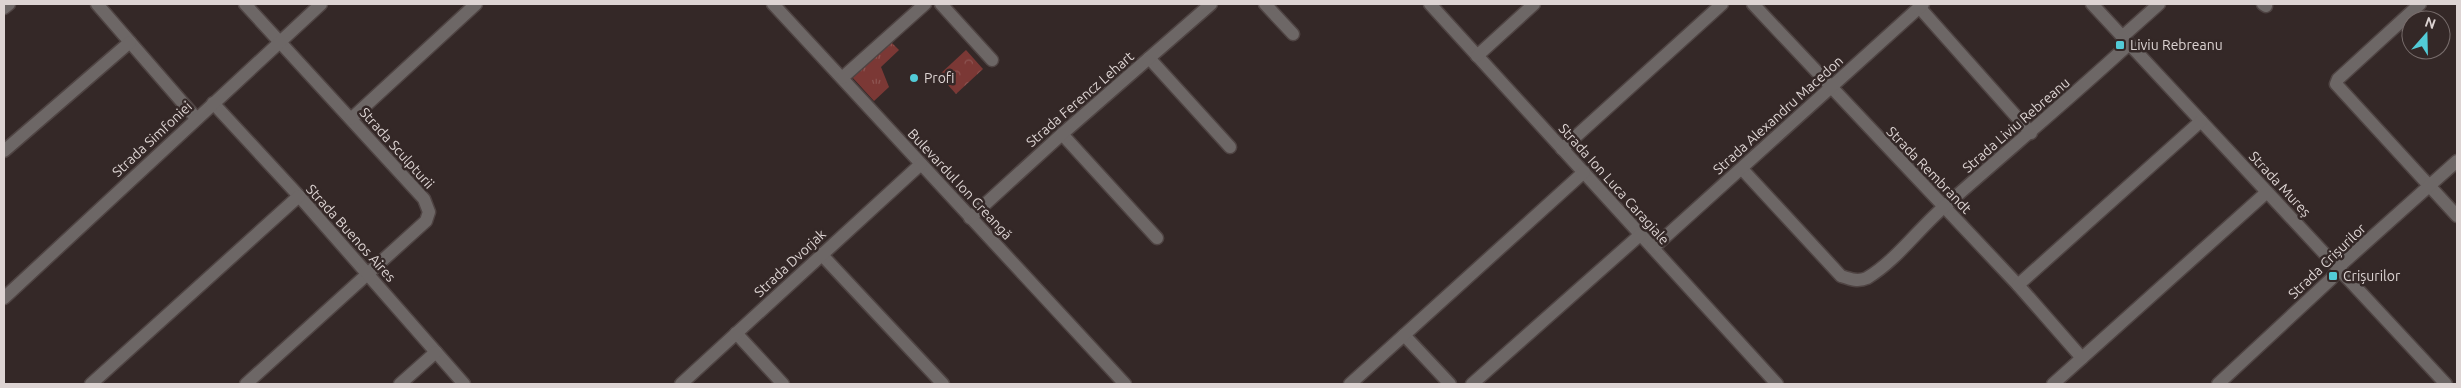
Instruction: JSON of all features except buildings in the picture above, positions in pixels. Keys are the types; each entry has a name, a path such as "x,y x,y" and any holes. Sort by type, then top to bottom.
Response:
{"street":[{"path":"4,8 8,4"},
{"path":"97,4 196,118"},
{"name":"Strada Sculpturii","path":"245,4 424,198 429,212 426,220 368,274"},
{"name":"Strada Simfoniei","path":"4,298 321,4"},
{"path":"351,119 476,4"},
{"name":"Bulevardul Ion Creangă","path":"773,4 1125,384"},
{"path":"842,78 925,4"},
{"path":"941,4 992,60"},
{"name":"Strada Ferencz Lehart","path":"970,218 1062,134 1211,4"},
{"path":"1265,4 1293,34"},
{"name":"Strada Ion Luca Caragiale","path":"1430,4 1777,384"},
{"path":"1477,56 1534,4"},
{"path":"1562,149 1722,4"},
{"name":"Strada Rembrandt","path":"1753,4 1831,89 2018,285 2082,358"},
{"name":"Strada Mureș","path":"2092,4 2446,384"},
{"name":"Strada Liviu Rebreanu","path":"1742,169 1842,276 1853,280 1865,279 1886,263 1944,207 2031,133 2125,41 2159,4"},
{"path":"2420,4 2338,80 2336,84 2457,216"},
{"path":"1921,5 2031,133"},
{"name":"Strada Alexandru Macedon","path":"1653,248 1831,89 1921,5"},
{"path":"4,151 130,42"},
{"path":"1149,58 1230,147"},
{"name":"Strada Buenos Aires","path":"213,103 368,274 464,384"},
{"path":"2018,285 2201,121"},
{"path":"1062,134 1157,238"},
{"name":"Strada Crișurilor","path":"2218,384 2339,271 2343,263 2457,161"},
{"name":"Strada Dvorjak","path":"681,384 921,164"},
{"path":"1350,384 1584,172"},
{"path":"2053,384 2267,192"},
{"path":"91,384 298,196"},
{"path":"1472,384 1640,234"},
{"path":"821,254 943,384"},
{"path":"246,384 368,274"},
{"path":"736,333 783,384"},
{"path":"1404,335 1450,384"},
{"path":"400,384 436,352"}],"green space":[{"path":"891,42 899,50 881,67 889,87 874,101 852,77"},
{"path":"966,50 983,69 956,94 939,75"}],"place":[{"name":"Liviu Rebreanu","path":"2120,45"},
{"name":"Profi","path":"914,78"},
{"name":"Crișurilor","path":"2333,276"}]}
